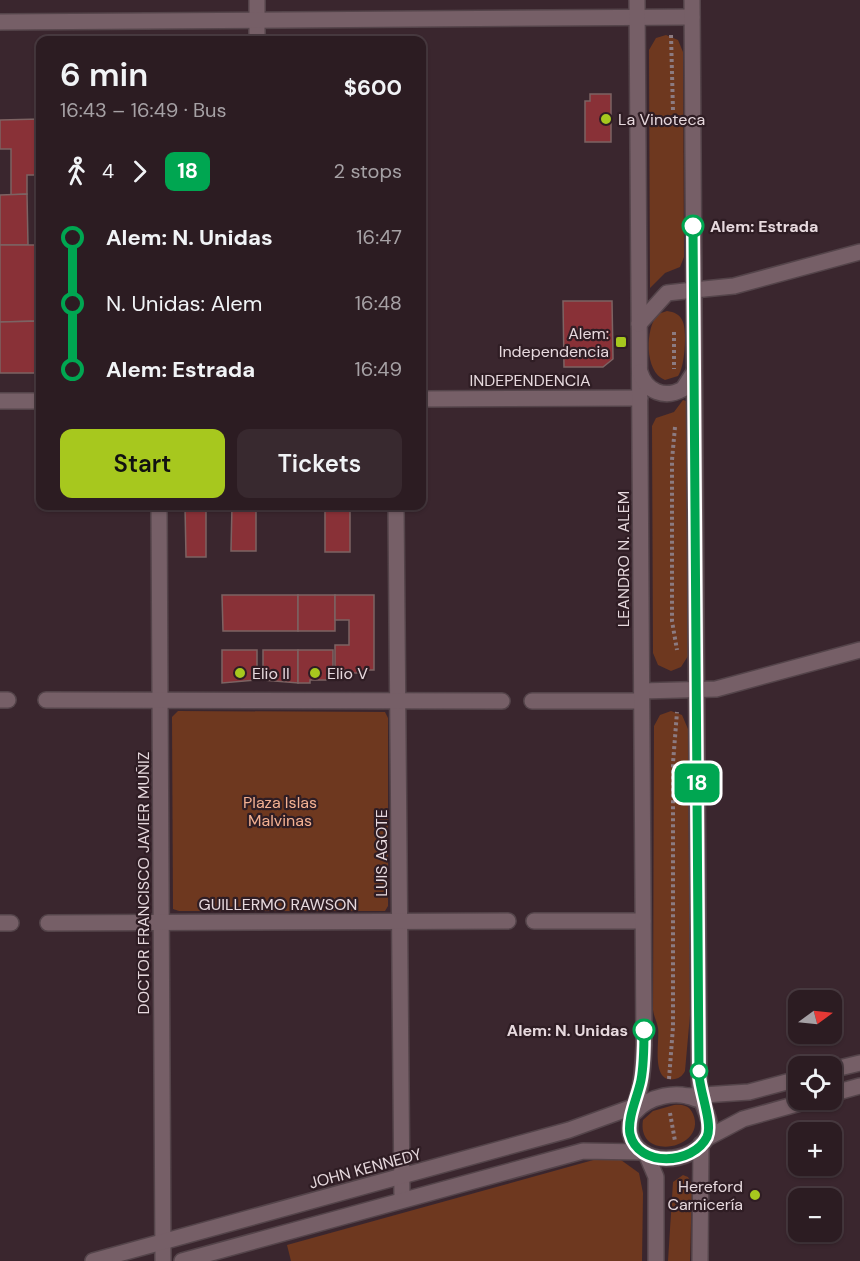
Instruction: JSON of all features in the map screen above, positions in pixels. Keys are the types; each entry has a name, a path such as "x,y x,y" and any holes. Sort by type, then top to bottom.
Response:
{"main road":[{"path":"257,0 257,36"},
{"name":"LEANDRO N. ALEM","path":"637,0 644,1056 637,1109 630,1135 644,1154 656,1177 656,1261"},
{"path":"692,0 697,690 697,1099 710,1124 704,1141 700,1261"},
{"path":"0,22 692,17"},
{"path":"639,324 667,292 728,288 860,252"},
{"path":"639,366 647,386 667,394 686,386 694,366"},
{"name":"INDEPENDENCIA","path":"426,399 640,398"},
{"path":"0,401 36,401"},
{"name":"DOCTOR FRANCISCO JAVIER MUÑIZ","path":"159,510 164,1261"},
{"name":"LUIS AGOTE","path":"396,510 402,1200"},
{"path":"532,701 641,696 716,689 860,650"},
{"path":"46,700 502,701"},
{"name":"GUILLERMO RAWSON","path":"48,922 508,921"},
{"path":"534,921 643,921"},
{"path":"842,1068 860,1063"},
{"path":"637,1109 661,1097 697,1099 749,1092 788,1082"},
{"path":"842,1091 860,1086"},
{"path":"182,1261 583,1151 601,1149 644,1154 659,1159 673,1158 743,1119 788,1106"},
{"name":"JOHN KENNEDY","path":"93,1261 580,1127 637,1109"}],"path":[{"path":"674,324 674,379"},
{"path":"676,420 672,460 672,621 677,656"},
{"path":"669,1079 673,1023 673,763 677,712"},
{"path":"668,1106 676,1145"}],"green space":[{"path":"666,35 678,40 683,52 684,257 680,267 665,273 650,288 649,50 656,38"},
{"path":"667,311 677,314 682,319 685,341 684,358 678,376 665,380 653,368 649,339 658,314"},
{"path":"683,400 686,401 688,656 681,667 671,671 658,665 653,653 652,426 656,418 674,412"},
{"name":"Plaza Islas Malvinas","path":"178,711 385,712 388,718 388,906 385,911 179,911 173,909 172,717"},
{"path":"671,711 682,715 688,729 690,1015 685,1071 675,1079 667,1079 659,1068 658,1028 653,1010 654,726 660,715"},
{"path":"674,1105 686,1106 692,1111 695,1126 691,1136 682,1143 671,1146 660,1146 650,1142 644,1134 643,1120 653,1111"},
{"path":"597,1159 621,1160 639,1173 643,1193 642,1261 291,1261 287,1245"},
{"path":"683,1175 688,1177 692,1185 690,1261 668,1261 673,1182"}],"building":[{"path":"590,94 611,94 611,142 585,142 585,101 590,101"},
{"path":"36,119 36,175 27,175 27,194 11,195 11,149 0,149 0,120"},
{"path":"27,194 28,245 0,245 0,195"},
{"path":"0,245 36,245 36,321 0,322"},
{"path":"563,301 612,301 613,359 603,367 564,367"},
{"path":"36,321 36,373 0,373 0,322"},
{"path":"185,510 206,510 206,557 186,557"},
{"path":"232,510 256,510 256,551 231,551"},
{"path":"325,510 350,510 350,552 325,552"},
{"path":"222,595 298,595 298,631 223,631"},
{"path":"298,595 335,595 335,631 298,631"},
{"path":"335,595 374,595 374,670 364,670 364,673 344,673 344,670 335,670 335,645 349,645 349,620 335,620"},
{"name":"Elio II","path":"222,650 257,650 257,680 222,683"},
{"path":"263,650 298,650 298,683 263,680"},
{"name":"Elio V","path":"298,650 333,650 333,680 310,680 310,683 298,683"}],"bus line":[{"name":"18","path":"644,1030 642,1077 630,1122 630,1135 637,1148 647,1156 659,1159 678,1157 701,1144 706,1138 710,1124 703,1105 699,1075 693,226"}],"place":[{"name":"La Vinoteca","path":"606,119"},
{"name":"Alem: Estrada","path":"693,226"},
{"name":"Alem: Independencia","path":"621,342"},
{"name":"Elio II","path":"240,673"},
{"name":"Elio V","path":"315,673"},
{"name":"Alem: N. Unidas","path":"644,1030"},
{"name":"Hereford Carnicería","path":"755,1195"}]}
